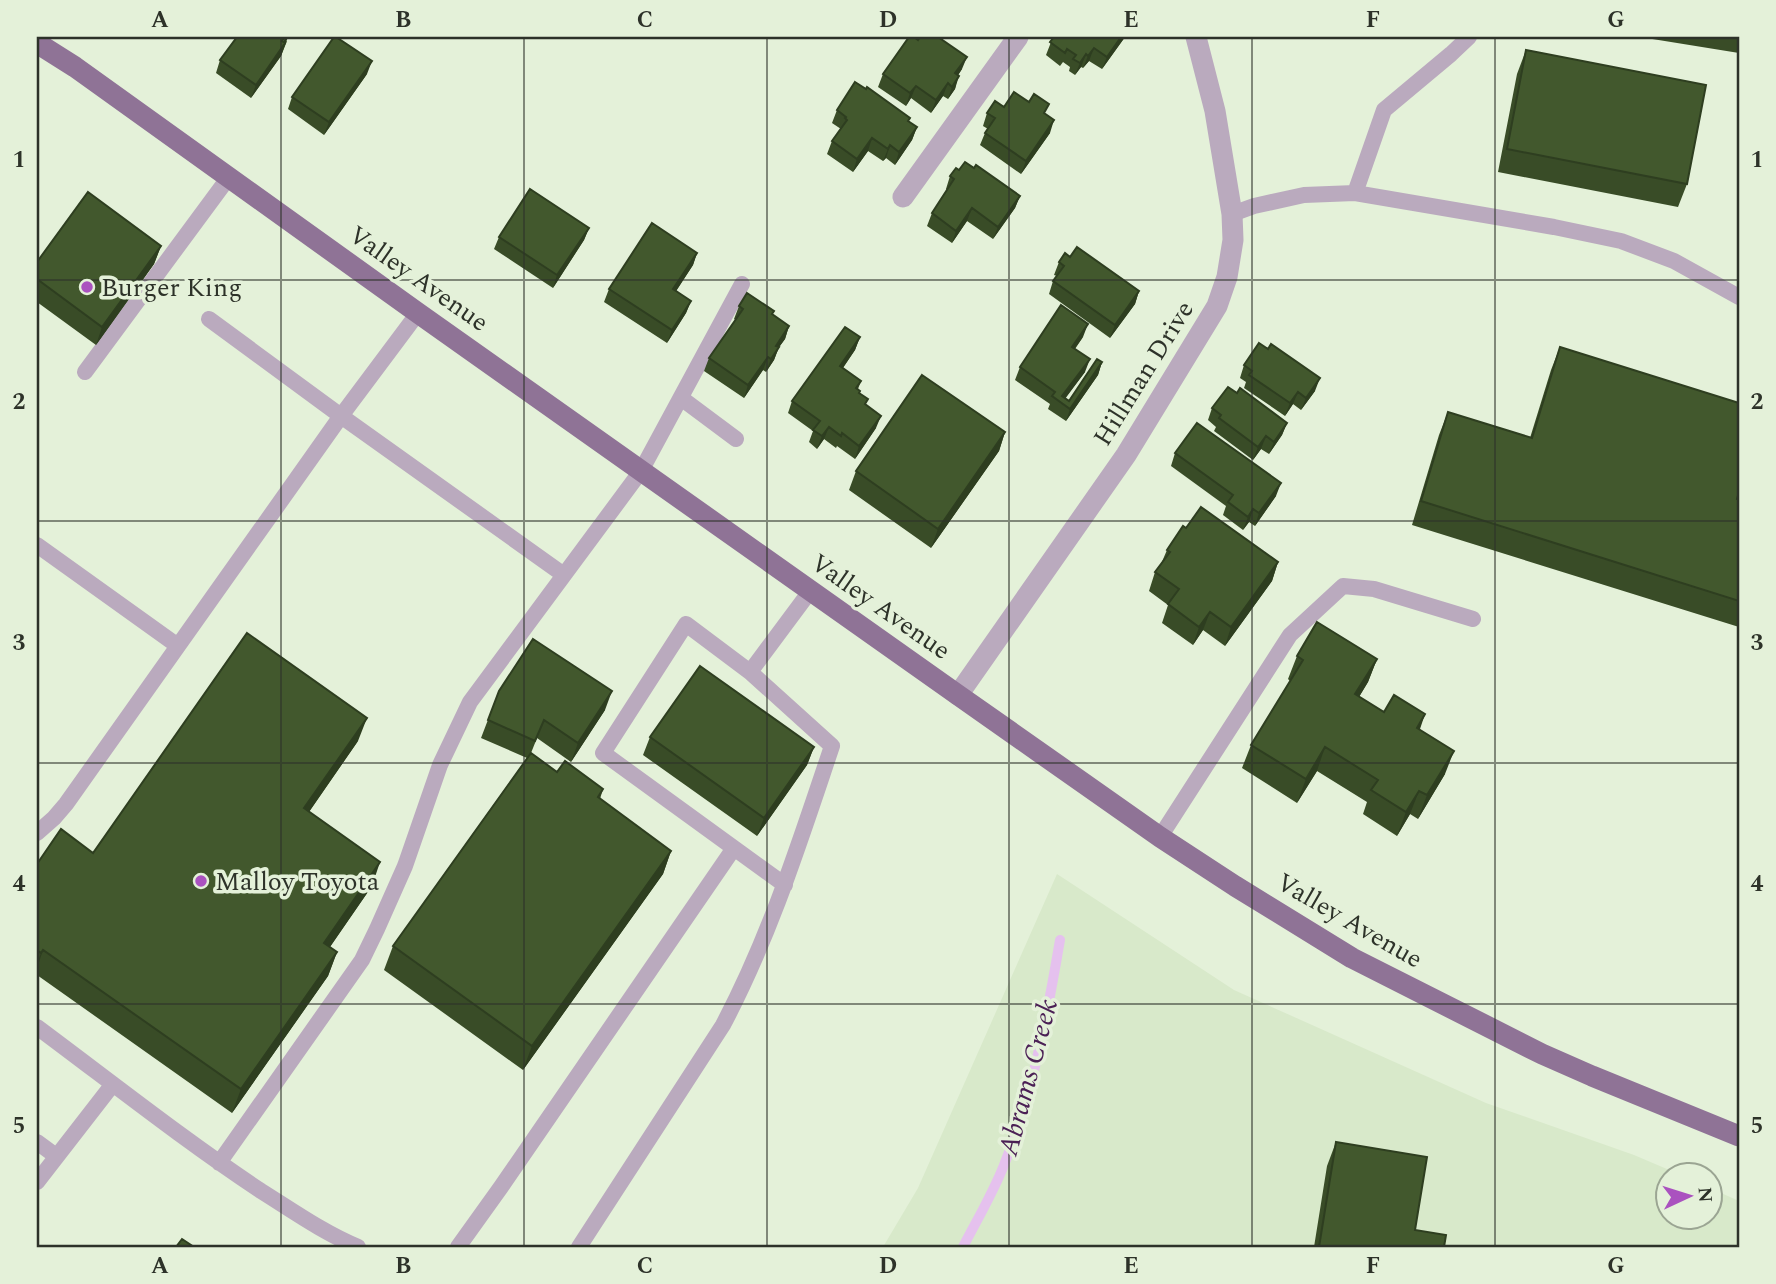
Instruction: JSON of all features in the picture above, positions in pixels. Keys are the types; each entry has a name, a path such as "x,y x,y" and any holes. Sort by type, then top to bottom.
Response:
{"main road":[{"name":"Valley Avenue","path":"37,43 75,67 958,695 1160,837 1235,886 1364,964 1542,1054 1739,1136"}],"street":[{"path":"903,197 1018,37"},
{"name":"Hillman Drive","path":"958,695 1126,456 1217,306 1229,265 1233,240 1232,214 1215,111 1196,37"}],"lane":[{"path":"1354,193 1384,110 1468,37"},
{"path":"85,372 229,177"},
{"path":"1232,214 1254,206 1304,195 1354,193 1621,241 1674,261 1739,296"},
{"path":"219,1163 362,960 405,866 440,765 470,702 641,471 741,284"},
{"path":"37,833 66,804 341,416 418,313"},
{"path":"209,319 564,575"},
{"path":"681,398 736,439"},
{"path":"37,545 178,646"},
{"path":"1160,837 1290,635 1343,586 1374,589 1473,619"},
{"path":"750,672 811,590"},
{"path":"579,1247 723,1025 752,965 785,885 832,746 750,672 686,624 603,752 785,885"},
{"path":"458,1247 734,848"},
{"path":"37,1027 219,1163 314,1225 358,1247"},
{"path":"37,1182 113,1084"},
{"path":"37,1142 56,1156"}],"shaded area":[{"path":"1057,874 1234,990 1486,1103 1654,1164 1654,1232 1724,1232 1724,1194 1739,1201 1739,1247 883,1247 918,1188"}],"building":[{"path":"237,37 286,37 282,41 285,43 256,85 220,60"},
{"path":"334,37 372,61 329,122 292,97"},
{"path":"909,37 918,40 920,37 938,37 967,57 955,73 959,76 952,87 948,83 936,100 916,86 910,93 883,74"},
{"path":"1054,37 1121,37 1107,57 1094,48 1080,63 1073,59 1076,55 1067,49 1065,53 1050,42"},
{"path":"1526,50 1706,85 1687,184 1507,149"},
{"path":"855,82 866,89 867,87 910,118 908,121 917,127 899,152 890,145 888,149 872,138 857,159 832,141 847,120 837,110"},
{"path":"1014,92 1029,102 1034,94 1049,104 1044,113 1054,120 1026,161 985,133 995,118 987,113 995,101 1004,107"},
{"path":"965,162 974,168 976,165 1020,196 998,227 972,208 956,231 932,213 954,179 950,176"},
{"path":"530,189 589,228 557,275 499,237"},
{"name":"Burger King","path":"88,192 161,246 102,327 37,279 37,262"},
{"path":"652,223 697,253 673,289 691,301 672,330 609,289"},
{"path":"1077,247 1139,291 1115,325 1053,281 1064,266 1059,262 1065,253 1070,257"},
{"path":"747,293 774,311 772,314 789,326 771,359 768,357 748,385 709,358 743,309 739,306"},
{"path":"1061,305 1088,324 1072,347 1090,359 1062,396 1069,401 1097,359 1102,362 1070,409 1052,396 1055,392 1020,367"},
{"path":"845,327 860,337 840,366 861,381 856,388 868,399 865,404 881,416 859,446 829,427 822,436 813,430 820,421 792,401"},
{"path":"1259,343 1268,349 1271,344 1320,378 1306,398 1298,392 1290,403 1249,375 1252,371 1244,365"},
{"path":"1560,347 1739,403 1739,601 1421,501 1448,412 1532,438"},
{"path":"922,375 1005,432 938,529 856,471"},
{"path":"1228,387 1237,393 1240,388 1287,423 1274,442 1266,436 1258,447 1219,418 1221,415 1212,408"},
{"path":"1197,423 1281,483 1259,513 1253,509 1248,517 1228,502 1233,495 1175,453"},
{"path":"1201,507 1278,562 1231,627 1210,612 1199,627 1168,604 1179,589 1155,572 1170,552 1167,550 1183,526 1186,528"},
{"path":"1317,622 1377,659 1355,694 1384,712 1394,695 1425,714 1417,728 1454,751 1427,795 1419,791 1406,812 1371,790 1378,780 1325,747 1306,779 1251,745 1303,660 1297,656"},
{"name":"Malloy Toyota","path":"247,633 367,718 304,808 380,862 324,943 337,952 241,1089 43,950 41,953 37,950 37,864 61,829 93,853"},
{"path":"533,639 612,691 578,743 544,720 535,741 488,720 499,691"},
{"path":"700,666 814,747 764,818 650,737"},
{"path":"531,753 557,772 565,761 603,789 598,797 671,851 532,1046 393,946"},
{"path":"1336,1142 1427,1157 1415,1230 1446,1235 1444,1247 1319,1247"},
{"path":"182,1239 194,1247 176,1247"}],"waterway":[{"name":"Abrams Creek","path":"963,1247 1000,1175 1023,1110 1044,1026 1060,940"}],"place":[{"name":"Burger King","path":"87,287"},
{"name":"Malloy Toyota","path":"201,881"}]}
